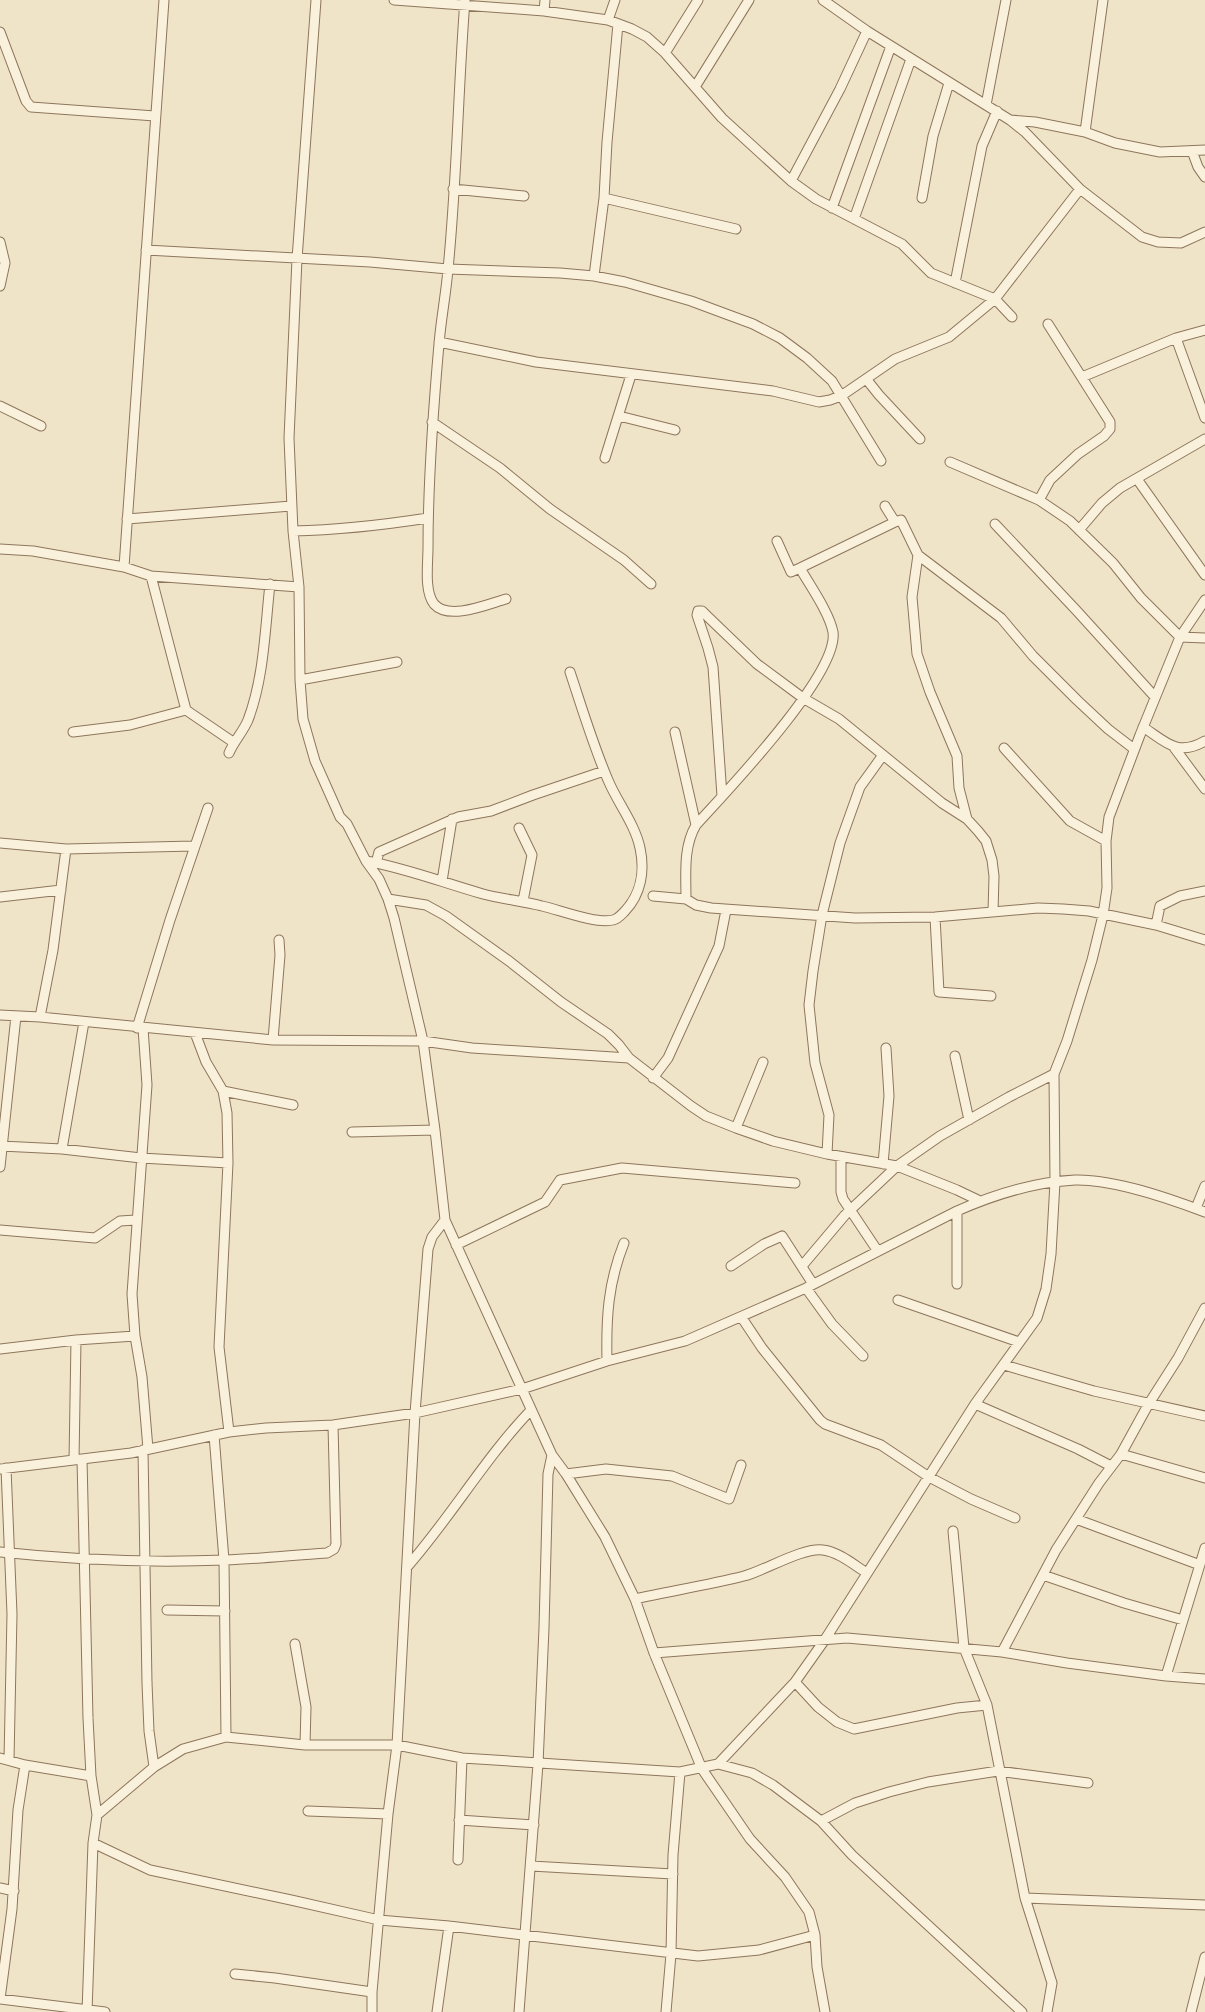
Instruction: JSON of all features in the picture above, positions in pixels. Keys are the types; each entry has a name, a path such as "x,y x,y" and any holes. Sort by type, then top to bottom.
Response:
{"street":[{"path":"124,567 164,0"},
{"path":"316,0 296,259 289,438 293,531 299,587 300,680 303,719 315,761 340,817 347,824 388,899 423,1041 445,1220 552,1455 566,1474 604,1537 635,1598 654,1653 702,1769 750,1839 785,1877 809,1912 815,1935 817,1967 825,2012"},
{"path":"394,0 465,2 608,20 647,37 665,53 722,118 791,181 816,199 902,244 931,273 995,299 1012,317"},
{"path":"544,11 545,0"},
{"path":"608,20 616,0"},
{"path":"665,53 698,0"},
{"path":"695,87 749,0"},
{"path":"823,0 867,31 1010,120 1025,132 1080,189 1142,237 1158,242 1181,242 1205,232"},
{"path":"986,105 1006,0"},
{"path":"1084,132 1103,0"},
{"path":"465,2 448,269 432,422 428,518 428,580 430,597 435,605 444,611 457,612 506,599"},
{"path":"594,276 604,198 606,142 618,24"},
{"path":"791,181 840,89 867,31"},
{"path":"0,32 26,100 31,107 155,116"},
{"path":"832,208 891,46"},
{"path":"854,219 911,59"},
{"path":"922,198 933,136 949,83"},
{"path":"955,283 982,146 997,111"},
{"path":"1010,120 1035,122 1084,132 1115,142 1160,152 1205,150"},
{"path":"1192,151 1198,167 1205,177"},
{"path":"453,189 524,196"},
{"path":"439,342 536,362 773,391 819,402 841,396 895,360 949,337 995,299 1080,189"},
{"path":"604,198 736,229"},
{"path":"0,242 4,263 0,286"},
{"path":"146,250 594,276 625,282 690,301 753,324 780,338 832,380 881,461"},
{"path":"1038,500 1050,480 1078,454 1104,436 1110,429 1110,422 1048,324"},
{"path":"1082,377 1176,338 1205,330"},
{"path":"1176,338 1205,418"},
{"path":"605,458 631,375"},
{"path":"867,380 879,396 920,439"},
{"path":"0,406 40,426"},
{"path":"619,416 675,430"},
{"path":"432,422 500,468 550,509 624,560 651,584"},
{"path":"1079,530 1102,503 1120,488 1205,439"},
{"path":"950,462 1038,500 1070,521 1113,563 1141,598 1180,638 1205,638"},
{"path":"1137,479 1205,575"},
{"path":"127,519 292,506"},
{"path":"885,506 895,522"},
{"path":"293,531 390,524 428,518"},
{"path":"777,541 791,572 901,520 918,555 1001,618 1033,656 1077,700 1108,729 1134,749"},
{"path":"995,524 1155,697"},
{"path":"0,549 33,550 124,567 151,576 299,587"},
{"path":"918,555 912,597 917,654 930,692 957,756 959,788 967,819"},
{"path":"686,899 687,846 696,825 766,747 803,698 832,648 833,632 828,619 800,568"},
{"path":"151,576 186,710 233,742"},
{"path":"229,753 233,742 248,720 257,691 270,584"},
{"path":"97,1815 154,1767 183,1749 226,1737 305,1745 397,1745 462,1758 538,1764 680,1772 702,1769 718,1764 795,1682 824,1641 975,1404 1036,1318 1046,1289 1052,1254 1055,1182 1054,1074 1067,1041 1092,960 1103,915 1107,888 1106,841 1109,817 1134,749 1180,638 1205,600"},
{"path":"722,796 713,667 696,615 702,611 757,664 803,698 839,719 883,756 956,813 967,819 986,841 992,860 994,876 993,912"},
{"path":"300,680 397,662"},
{"path":"366,861 485,894 522,901 576,916 606,920 620,917 633,903 640,890 642,863 640,850 637,838 616,799 604,771 570,672"},
{"path":"72,732 130,725 186,710"},
{"path":"1144,727 1172,746 1205,789"},
{"path":"675,732 696,825"},
{"path":"1172,746 1190,748 1205,741"},
{"path":"1004,748 1070,821 1106,841"},
{"path":"827,1154 829,1115 815,1063 809,1005 822,915 840,843 854,802 867,777 883,756"},
{"path":"376,863 379,852 452,819 491,811 604,771"},
{"path":"154,1767 149,1730 147,1683 146,1450 142,1377 135,1336 132,1286 147,1085 140,1028 194,846 208,808"},
{"path":"442,881 452,819"},
{"path":"519,828 532,854 522,901"},
{"path":"0,843 66,849 194,846"},
{"path":"40,1017 53,950 66,849"},
{"path":"0,897 61,890"},
{"path":"1156,925 1160,906 1180,896 1205,891"},
{"path":"653,896 686,899 696,906 726,910 854,918 934,917 1038,908 1089,911 1156,925 1205,940"},
{"path":"388,899 426,905 446,916 509,961 561,1002 608,1034 629,1058 653,1078 706,1116 773,1141 841,1157 897,1166 980,1201"},
{"path":"653,1078 668,1058 677,1040 718,946 726,910"},
{"path":"934,917 939,992 991,996"},
{"path":"273,1040 280,955 279,940"},
{"path":"0,1015 40,1017 273,1040 423,1041 472,1048 629,1058"},
{"path":"0,1167 16,1016"},
{"path":"62,1149 84,1022"},
{"path":"194,1032 206,1062 223,1091 227,1113 228,1163 219,1347 229,1432"},
{"path":"883,1164 888,1096 886,1048"},
{"path":"955,1056 969,1120"},
{"path":"736,1128 763,1062"},
{"path":"802,1266 849,1211 897,1166 940,1136 1054,1074"},
{"path":"223,1091 293,1105"},
{"path":"352,1132 435,1130"},
{"path":"1,1146 62,1149 141,1158 228,1163"},
{"path":"841,1157 840,1192 849,1211 877,1250"},
{"path":"456,1245 546,1202 560,1180 591,1173 630,1168 795,1183"},
{"path":"91,1776 25,1765 4,1759 12,1614 4,1552 3,1469 146,1450 229,1432 333,1424 415,1413 522,1389 607,1361 685,1340 742,1318 980,1201 1055,1182 1077,1180 1103,1183 1157,1194 1205,1212"},
{"path":"1196,1208 1205,1186"},
{"path":"957,1211 957,1284"},
{"path":"0,1230 94,1238 120,1221 136,1220"},
{"path":"372,2012 372,1992 388,1814 397,1745 415,1413 428,1249 432,1237 445,1220"},
{"path":"731,1266 779,1236 785,1240 802,1266 810,1286 832,1324 863,1356"},
{"path":"607,1361 606,1325 609,1290 624,1243"},
{"path":"898,1300 1019,1342"},
{"path":"1002,1652 1022,1611 1056,1550 1111,1466 1121,1454 1148,1404 1178,1358 1205,1308"},
{"path":"742,1318 762,1348 825,1424 890,1449 929,1478 1015,1518"},
{"path":"0,1349 76,1340 135,1336"},
{"path":"76,1340 78,1459 84,1559 88,1718 91,1776 97,1815 93,1843 87,2011"},
{"path":"1004,1365 1035,1375 1148,1404 1205,1416"},
{"path":"975,1404 1078,1449 1111,1466"},
{"path":"406,1567 429,1542 497,1449 531,1410"},
{"path":"4,1552 84,1559 146,1560 224,1560 327,1553 334,1549 336,1544 333,1424"},
{"path":"214,1435 224,1560 226,1737"},
{"path":"1121,1454 1205,1478"},
{"path":"520,2012 538,1764 548,1474 552,1455"},
{"path":"566,1474 606,1469 672,1476 729,1499 741,1465"},
{"path":"1076,1519 1200,1565"},
{"path":"953,1531 964,1648 987,1705 998,1771 1025,1898 1052,1984 1047,2012"},
{"path":"1166,1676 1205,1548"},
{"path":"635,1598 745,1576 792,1557 818,1550 840,1556 867,1573"},
{"path":"1043,1576 1183,1620"},
{"path":"167,1610 225,1611"},
{"path":"654,1653 847,1638 1002,1652 1166,1676 1205,1679"},
{"path":"295,1644 306,1707 305,1745"},
{"path":"795,1682 818,1707 837,1722 854,1729 957,1708 987,1705"},
{"path":"458,1860 462,1758"},
{"path":"718,1764 752,1773 774,1786 821,1821 852,1855 1022,2012"},
{"path":"25,1765 18,1810 14,1890 0,1999 105,2012"},
{"path":"821,1821 856,1803 889,1792 928,1782 998,1771 1088,1783"},
{"path":"666,2012 671,1954 673,1874 680,1772"},
{"path":"308,1811 388,1814"},
{"path":"459,1820 534,1825"},
{"path":"93,1843 150,1870 379,1920 448,1926 698,1956 760,1950 815,1935"},
{"path":"531,1866 673,1874"},
{"path":"0,1888 14,1890"},
{"path":"1025,1898 1205,1905"},
{"path":"437,2012 448,1926"},
{"path":"1191,2012 1205,1957"},
{"path":"235,1974 372,1992"}]}
